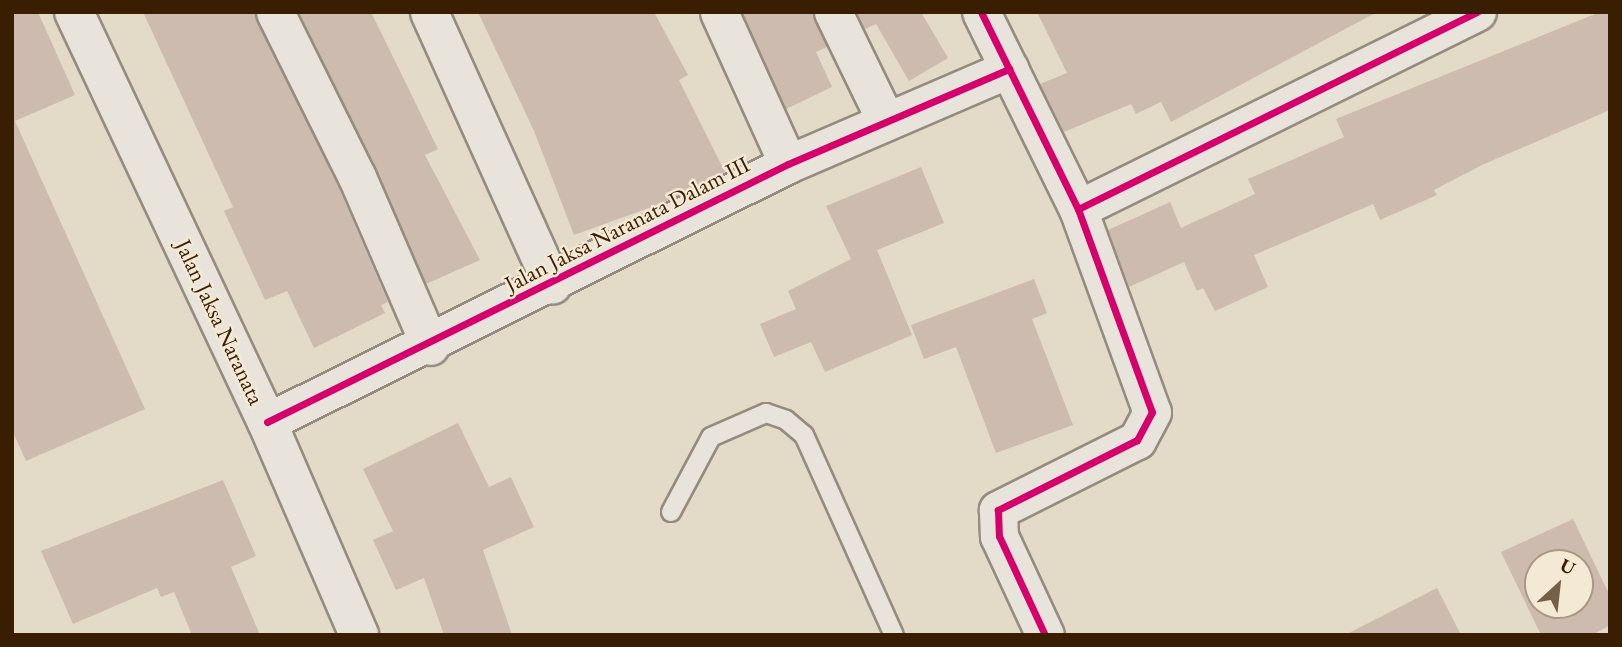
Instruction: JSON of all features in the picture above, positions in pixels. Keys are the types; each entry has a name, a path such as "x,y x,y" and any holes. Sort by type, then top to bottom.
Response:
{"main road":[{"name":"Jalan Jaksa Naranata","path":"74,12 267,422 359,635"}],"street":[{"path":"275,12 358,177 430,346"},
{"path":"429,12 552,284"},
{"path":"719,12 788,164"},
{"path":"833,12 886,121"},
{"path":"981,12 1078,209 1152,412 1137,440 998,510 999,536 1045,635"},
{"path":"1078,209 1477,12"},
{"name":"Jalan Jaksa Naranata Dalam III","path":"267,422 430,346 788,164 1009,69"}],"lane":[{"path":"671,512 711,437 766,413 786,420 803,435 894,635"}],"building":[{"path":"12,12 38,12 75,95 15,121 145,409 26,461 12,430"},
{"path":"143,12 254,12 338,186 388,302 381,305 385,313 314,348 287,291 265,300 224,211 233,207"},
{"path":"299,12 371,12 438,149 425,155 480,260 426,284"},
{"path":"478,12 654,12 688,75 679,80 725,172 660,204 574,235 534,131"},
{"path":"742,12 812,12 827,47 816,52 832,87 786,109"},
{"path":"856,12 921,12 948,58 909,81 876,24 865,29"},
{"path":"1037,12 1377,12 1171,122 1161,102 1136,114 1131,104 1064,132 1040,84 1067,73"},
{"path":"1600,12 1610,12 1610,110 1482,165 1434,190 1437,195 1380,220 1373,204 1254,255 1268,287 1215,311 1203,288 1197,291 1184,262 1129,287 1108,230 1170,202 1181,228 1255,194 1248,179 1344,137 1336,119"},
{"path":"921,167 944,223 877,250 912,335 825,372 811,342 774,357 760,324 796,309 788,291 851,259 826,206"},
{"path":"1034,279 1047,313 1032,319 1073,425 996,453 956,347 924,359 911,325"},
{"path":"458,423 489,487 511,477 534,527 483,550 512,635 444,635 424,578 396,590 373,540 393,531 363,469"},
{"path":"223,480 256,556 231,567 260,635 192,635 174,592 161,597 157,588 73,624 41,551"},
{"path":"1573,519 1587,549 1524,549 1524,600 1501,552"},
{"path":"1594,563 1610,596 1610,625 1592,635 1541,635 1533,619 1594,619"},
{"path":"1437,588 1461,635 1345,635"}],"cycle path":[{"path":"981,12 1078,209 1152,412 1137,440 998,510 999,536 1045,635"},
{"path":"1078,209 1477,12"},
{"path":"267,422 788,164 1009,69"}]}
